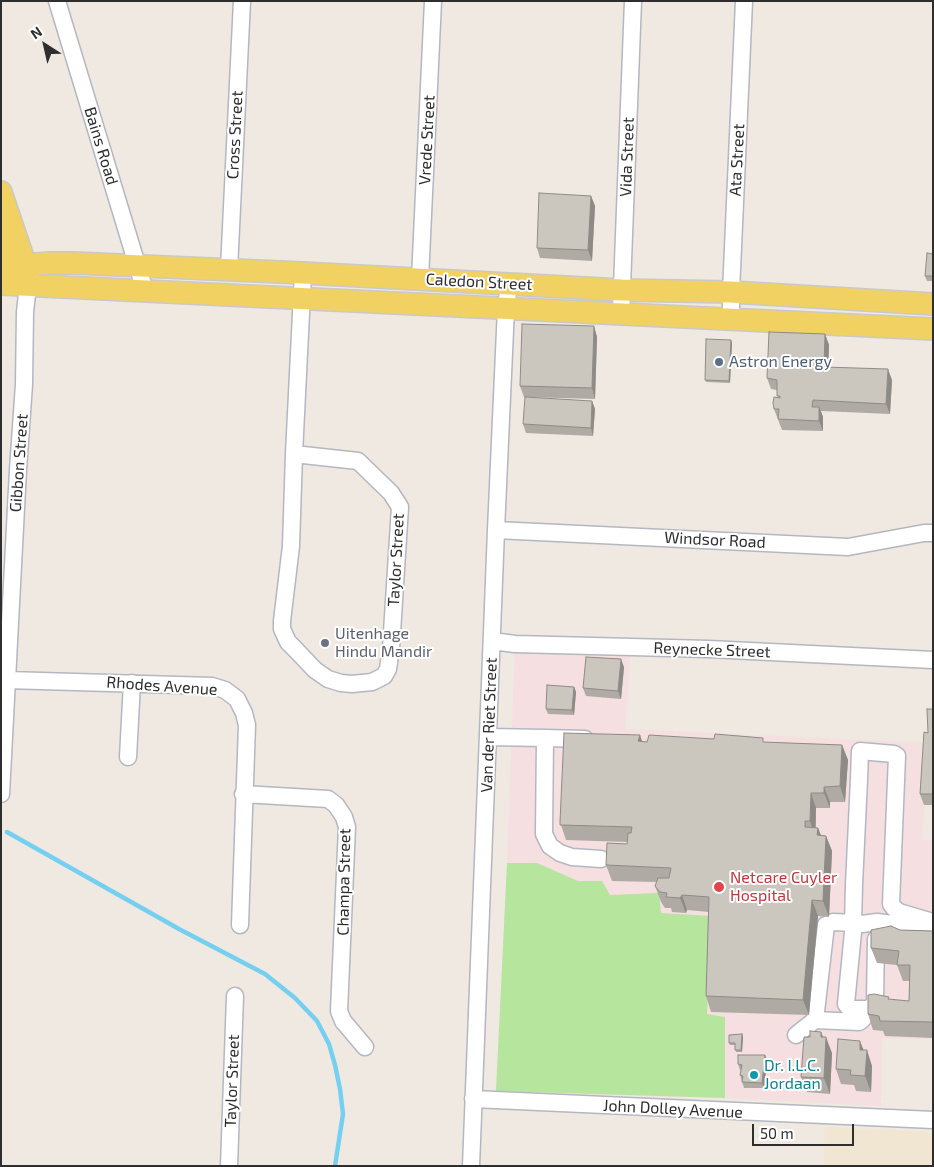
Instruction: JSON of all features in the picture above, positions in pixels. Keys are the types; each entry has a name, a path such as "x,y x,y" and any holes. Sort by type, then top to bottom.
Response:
{"main road":[{"path":"1,192 13,275"},
{"path":"1,237 13,275"},
{"name":"Caledon Street","path":"13,275 49,263 229,269 622,290 731,292 933,304"},
{"name":"Caledon Street","path":"13,275 144,291 933,329"}],"street":[{"name":"Bains Road","path":"57,1 144,291"},
{"name":"Cross Street","path":"229,269 242,1"},
{"name":"Vrede Street","path":"420,279 433,1"},
{"name":"Vida Street","path":"621,313 634,1"},
{"name":"Ata Street","path":"731,319 744,1"},
{"name":"Taylor Street","path":"294,454 358,461 391,493 400,507 388,670 384,676 372,682 352,684 328,679 315,670 294,649 288,642 282,629 292,546 294,454 303,273"},
{"name":"Gibbon Street","path":"1,794 7,680 7,552 24,384 25,312 13,275"},
{"name":"Van der Riet Street","path":"471,1166 496,530 506,308 509,284"},
{"name":"Windsor Road","path":"496,530 848,546 933,533"},
{"name":"Reynecke Street","path":"492,641 515,644 933,660"},
{"name":"Rhodes Avenue","path":"7,680 212,686 225,690 237,699 244,713 246,725 240,925"},
{"path":"128,757 132,683"},
{"path":"489,737 604,740"},
{"path":"545,738 543,827 546,840 554,849 565,855 601,859"},
{"path":"876,922 875,1002 871,1008 850,1009 846,1004 853,923 852,751 894,754 897,756 892,905 900,912 933,922"},
{"name":"Champa Street","path":"243,794 328,799 336,805 344,817 347,827 339,1012 343,1021 365,1047"},
{"path":"815,1020 824,926 834,922 876,922 910,926 933,922"},
{"name":"Taylor Street","path":"229,1166 235,996"},
{"path":"796,1035 815,1020 859,1022 866,1009"},
{"name":"John Dolley Avenue","path":"473,1099 933,1120"}],"shaded area":[{"name":"Netcare Cuyler Hospital","path":"515,644 631,647 625,729 928,743 922,840 933,840 933,1039 882,1039 881,1106 725,1098 496,1091"},
{"path":"825,1127 933,1132 933,1166 824,1166"}],"green space":[{"path":"507,863 537,863 578,881 602,881 610,895 659,893 661,913 711,916 707,1014 725,1017 725,1098 496,1091"}],"building":[{"path":"539,193 591,196 588,250 537,248"},
{"path":"927,253 933,254 933,276 925,276"},
{"path":"522,324 594,326 592,388 520,386"},
{"path":"769,332 825,334 824,367 888,369 886,404 813,400 812,407 819,407 819,421 778,419 779,409 774,409 773,403 774,397 780,398 780,396 777,396 777,380 767,378"},
{"path":"706,339 731,340 729,381 705,380"},
{"path":"525,397 592,401 591,428 523,424"},
{"path":"586,657 621,659 618,691 583,688"},
{"path":"547,685 574,687 572,710 546,709"},
{"path":"927,709 933,709 933,794 920,794 924,732 928,733"},
{"path":"564,733 640,735 638,741 647,742 649,735 714,739 715,734 763,738 763,742 842,745 840,786 824,787 824,793 811,793 810,821 805,821 805,827 818,828 817,835 826,836 823,901 812,900 803,1000 706,996 709,897 682,895 680,898 666,897 667,893 660,892 655,886 658,878 669,878 671,868 606,865 607,843 627,844 628,833 631,833 632,827 560,825"},
{"path":"891,926 900,930 933,931 933,1022 880,1021 879,1016 868,1014 868,995 874,994 889,997 888,999 909,1001 910,965 897,965 899,951 871,948 871,930"},
{"path":"810,1031 821,1032 821,1037 826,1037 824,1078 801,1077 804,1037 810,1037"},
{"path":"742,1034 741,1050 735,1050 735,1043 729,1043 729,1035"},
{"path":"838,1039 860,1041 860,1050 867,1050 865,1076 850,1075 851,1070 836,1069"},
{"name":"Dr. I.L.C. Jordaan","path":"738,1055 765,1055 762,1083 742,1082 743,1076 740,1075 742,1065 738,1064"}],"waterway":[{"path":"7,832 179,929 265,974 295,998 317,1021 329,1044 335,1065 343,1114 335,1166"}],"place":[{"name":"Astron Energy","path":"719,362"},
{"name":"Uitenhage Hindu Mandir","path":"325,643"},
{"name":"Netcare Cuyler Hospital","path":"719,887"},
{"name":"Dr. I.L.C. Jordaan","path":"754,1075"}]}
